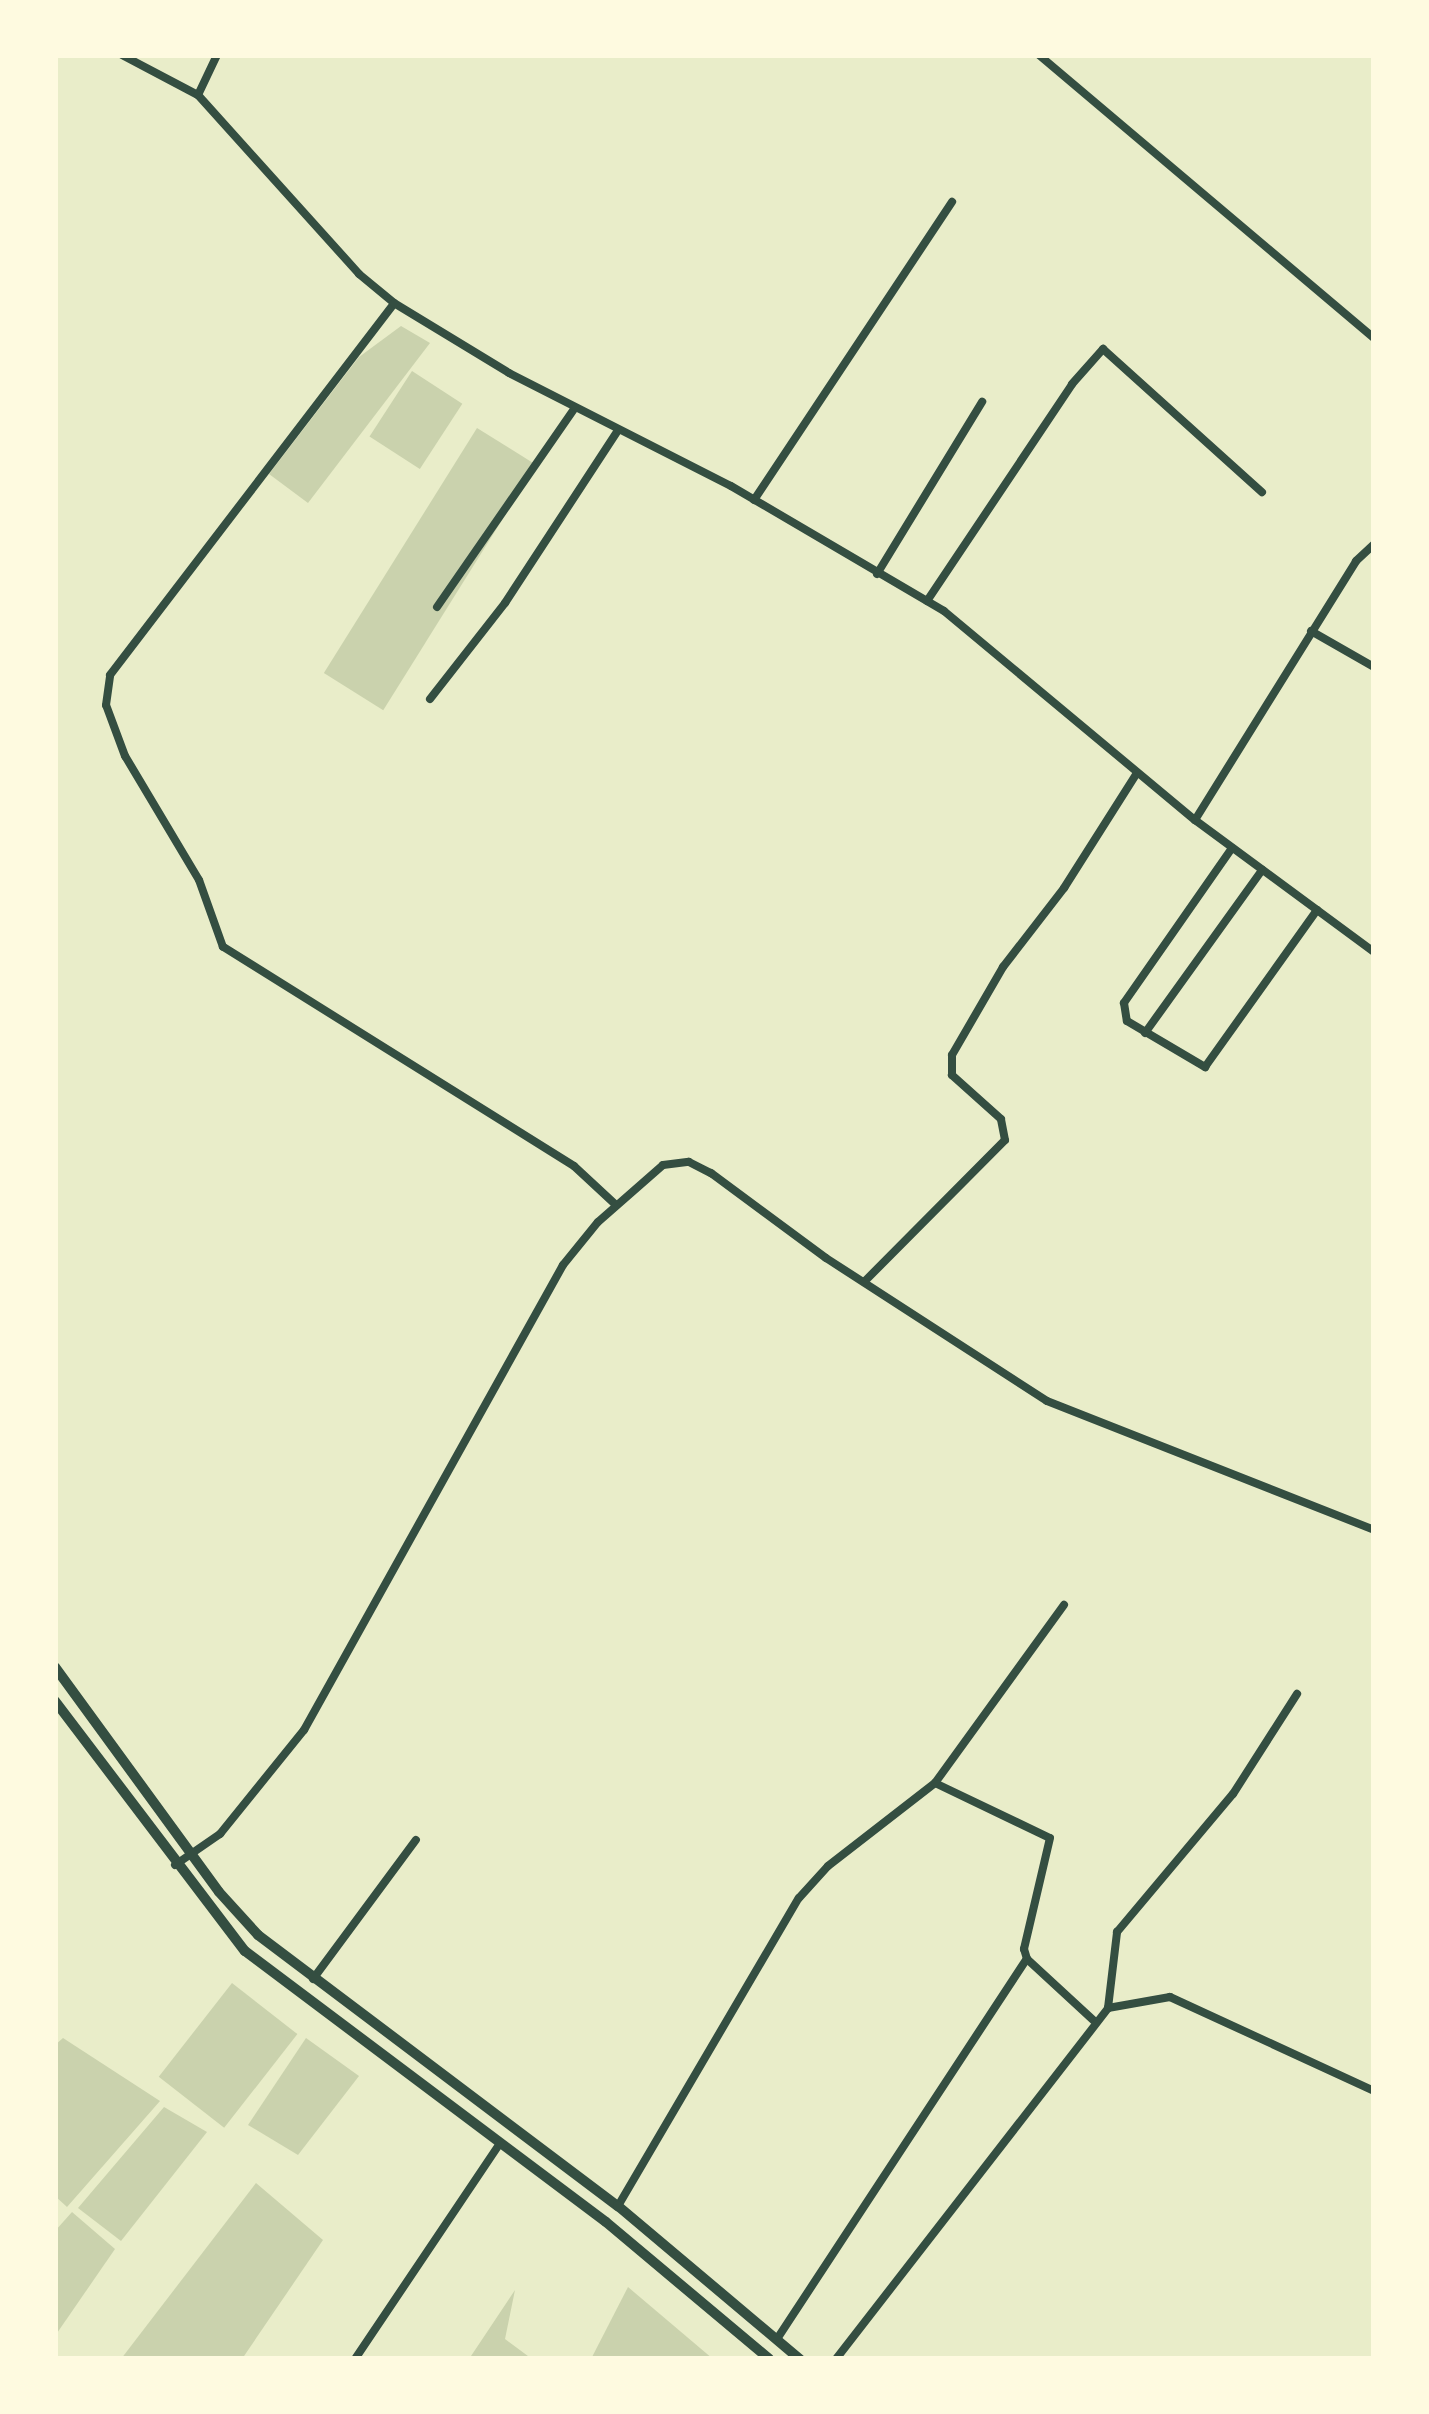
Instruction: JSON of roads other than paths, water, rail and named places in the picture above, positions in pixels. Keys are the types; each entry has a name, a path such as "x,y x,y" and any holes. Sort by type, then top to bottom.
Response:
{"street":[{"path":"122,55 198,95 359,274 394,302 575,408 754,500 927,600 978,635 1194,820 1374,952"},
{"path":"198,95 217,55"},
{"path":"1039,55 1374,338"},
{"path":"754,500 952,202"},
{"path":"394,302 110,675 106,705 125,756 199,880 223,947 574,1166 616,1205"},
{"path":"927,600 1072,384 1103,349 1262,492"},
{"path":"877,574 982,402"},
{"path":"438,607 575,408"},
{"path":"430,699 505,603 618,430"},
{"path":"1194,820 1312,631 1374,544"},
{"path":"1312,631 1374,667"},
{"path":"864,1282 1005,1140 1001,1119 952,1074 952,1055 1002,966 1064,888 1137,773"},
{"path":"1232,848 1124,1003 1127,1021 1204,1067 1317,910"},
{"path":"1145,1033 1262,870"},
{"path":"175,1865 238,1815 304,1730 535,1310 616,1205 663,1165 689,1162 864,1282 1048,1400 1374,1530"},
{"path":"618,2206 799,1898 828,1866 934,1783 1064,1605"},
{"path":"55,1667 192,1854 258,1935 618,2206 800,2359"},
{"path":"1108,2008 1117,1932 1232,1794 1297,1694"},
{"path":"55,1700 175,1865 246,1952 635,2245 769,2359"},
{"path":"777,2339 1027,1959 1027,1924 1050,1860 1050,1838 934,1783"},
{"path":"312,1979 416,1840"},
{"path":"1027,1959 1094,2020"},
{"path":"836,2359 1094,2020 1108,2008 1170,1998 1374,2091"},
{"path":"485,2134 499,2115"},
{"path":"354,2359 499,2145"}]}
